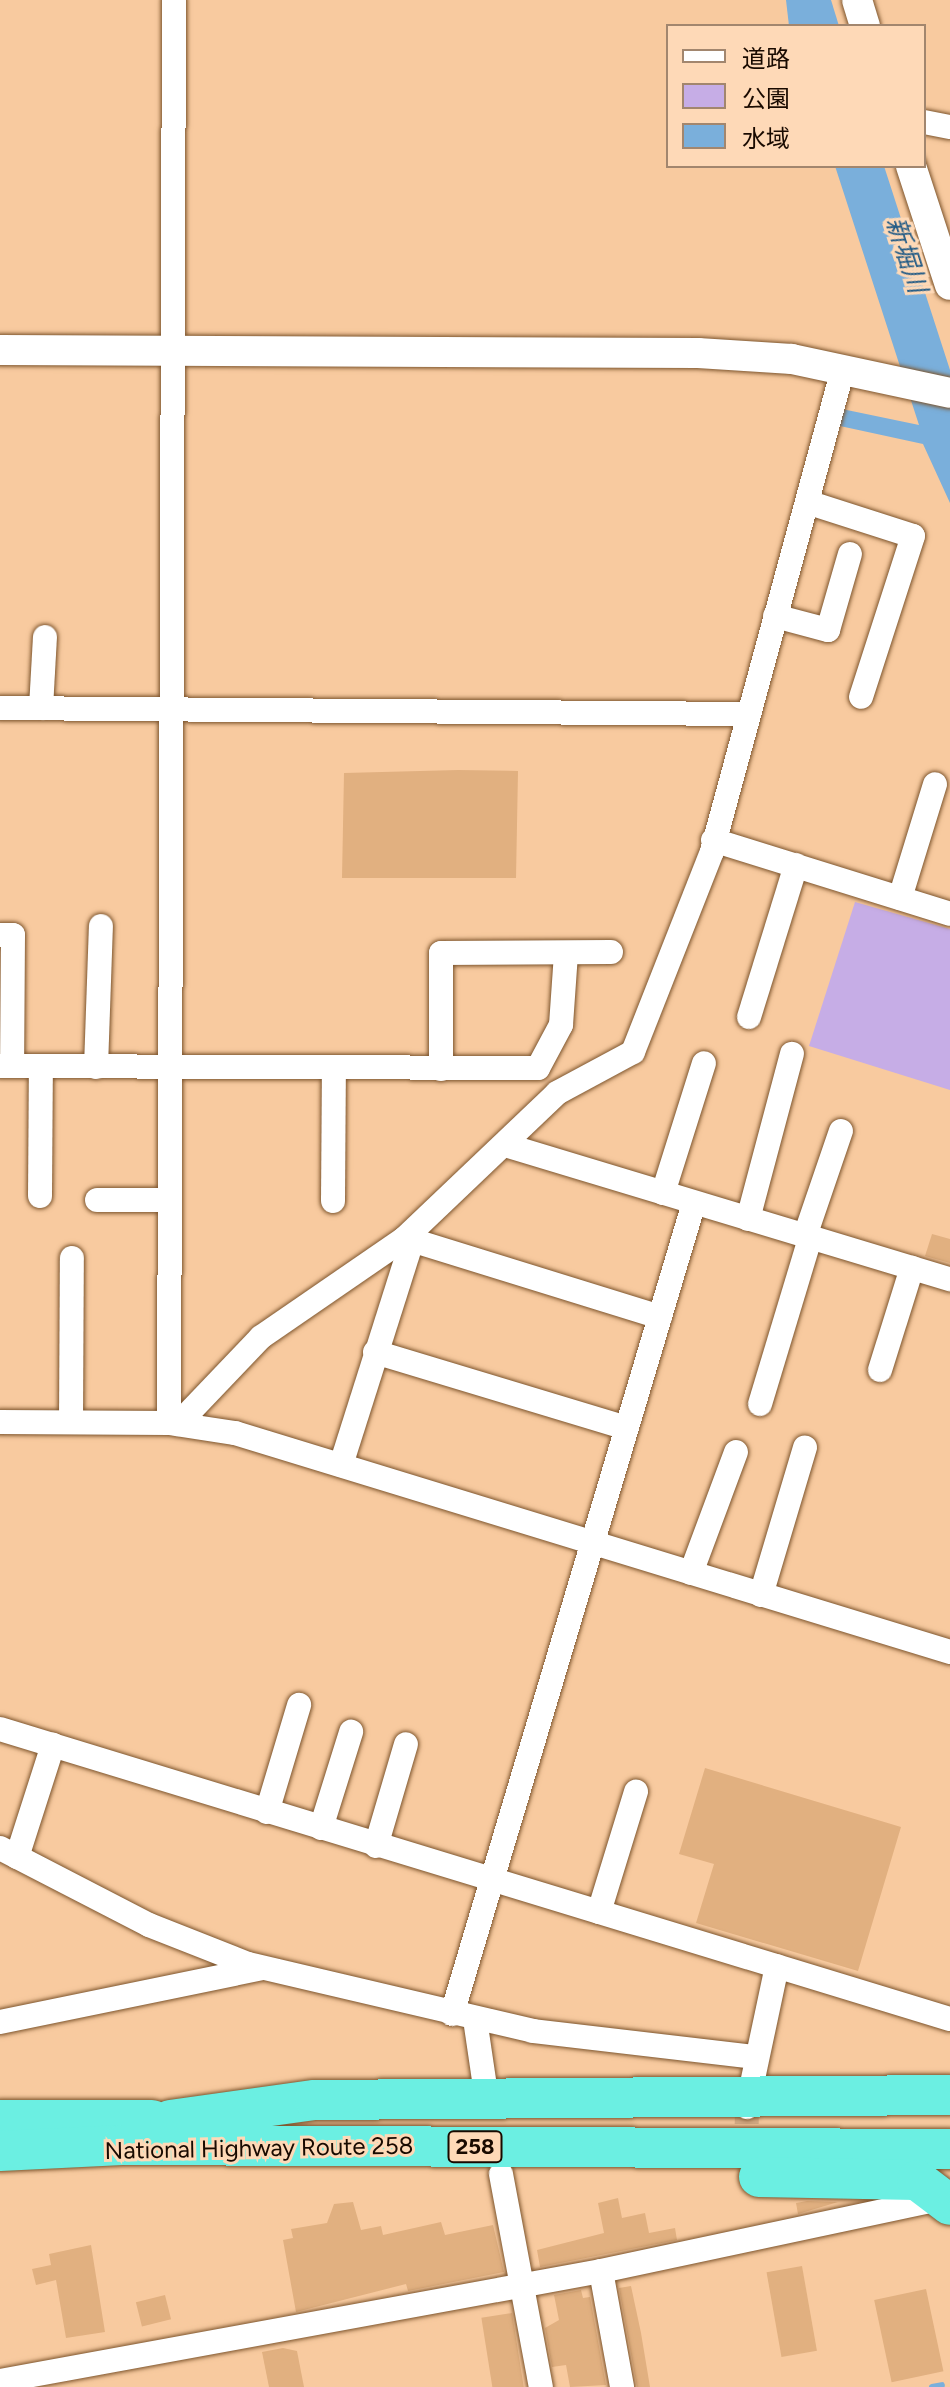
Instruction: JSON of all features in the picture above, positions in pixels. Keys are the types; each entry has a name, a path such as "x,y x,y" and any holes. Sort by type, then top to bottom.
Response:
{"highway":[{"name":"258","path":"170,2120 315,2100 747,2105 950,2095"},
{"name":"National Highway Route 258","path":"0,2120 950,2130"},
{"name":"National Highway Route 258","path":"0,2151 950,2149"},
{"name":"258","path":"91,2150 382,2174 746,2168 917,2180 947,2202"}],"street":[{"path":"173,1424 165,1200 174,0"},
{"path":"857,0 864,24"},
{"path":"926,122 950,127"},
{"path":"912,168 950,285"},
{"path":"0,350 698,353 843,370 950,393"},
{"path":"173,1424 268,1332 408,1241 557,1093 633,1052 713,840 746,714 810,503 843,370"},
{"path":"810,503 913,536 861,697"},
{"path":"775,616 828,630 850,554"},
{"path":"41,708 45,637"},
{"path":"0,708 746,714"},
{"path":"900,898 935,784"},
{"path":"713,840 950,914"},
{"path":"749,1017 796,865"},
{"path":"96,1067 101,926"},
{"path":"0,935 13,935 6,1066 538,1068"},
{"path":"441,1069 441,953 611,952"},
{"path":"538,1068 561,1025 566,953"},
{"path":"748,1219 792,1054"},
{"path":"663,1193 704,1063"},
{"path":"40,1196 41,1066"},
{"path":"538,1068 557,1093"},
{"path":"333,1201 334,1069"},
{"path":"760,1404 841,1131"},
{"path":"505,1145 950,1279"},
{"path":"97,1200 165,1200"},
{"path":"487,2100 464,2017 492,1880 694,1203"},
{"path":"408,1241 660,1317"},
{"path":"341,1465 408,1241"},
{"path":"71,1422 72,1258"},
{"path":"880,1370 912,1268"},
{"path":"375,1352 626,1428"},
{"path":"0,1422 173,1424 341,1465 950,1652"},
{"path":"761,1595 805,1447"},
{"path":"691,1573 736,1452"},
{"path":"267,1812 299,1705"},
{"path":"0,1729 950,2019"},
{"path":"321,1828 351,1732"},
{"path":"376,1846 406,1744"},
{"path":"53,1745 9,1852 192,1945 262,1968 464,2017 754,2057"},
{"path":"599,1912 636,1792"},
{"path":"747,2105 754,2057 777,1966"},
{"path":"0,2022 244,1977 262,1968"},
{"path":"501,2174 541,2387"},
{"path":"0,2381 522,2286 947,2202"},
{"path":"601,2271 622,2387"}],"green space":[{"path":"855,902 950,929 950,1090 809,1046"}],"water":[{"path":"786,0 831,0 838,24 789,24"},
{"name":"新堀川","path":"836,168 885,168 950,370 950,503 923,444 840,426 842,409 919,425"}],"building":[{"path":"518,771 516,878 342,878 344,773"},
{"path":"932,1234 950,1239 950,1263 925,1256"},
{"path":"705,1768 901,1827 858,1971 696,1923 714,1864 679,1854"},
{"path":"618,2198 622,2218 645,2213 649,2233 675,2228 677,2240 540,2267 537,2250 604,2233 598,2203"},
{"path":"807,2201 838,2202 798,2214 796,2203"},
{"path":"353,2202 361,2230 381,2226 383,2235 441,2222 445,2235 493,2225 504,2272 408,2291 406,2284 296,2312 283,2240 293,2238 291,2229 327,2223 334,2204"},
{"path":"91,2245 105,2332 66,2338 56,2280 36,2285 32,2269 51,2265 49,2254"},
{"path":"802,2266 817,2351 781,2357 767,2272"},
{"path":"631,2286 650,2387 637,2387 619,2288"},
{"path":"926,2289 943,2371 892,2382 874,2300"},
{"path":"581,2290 583,2298 590,2297 606,2385 570,2387 566,2365 552,2367 545,2328 559,2320 554,2295"},
{"path":"165,2295 171,2319 142,2327 136,2302"},
{"path":"512,2313 524,2387 492,2387 481,2318"},
{"path":"283,2348 297,2351 304,2387 269,2387 262,2352"}],"waterway":[{"path":"932,2387 942,2385"}],"tunnel":[{"path":"746,2160 747,2109"}]}
